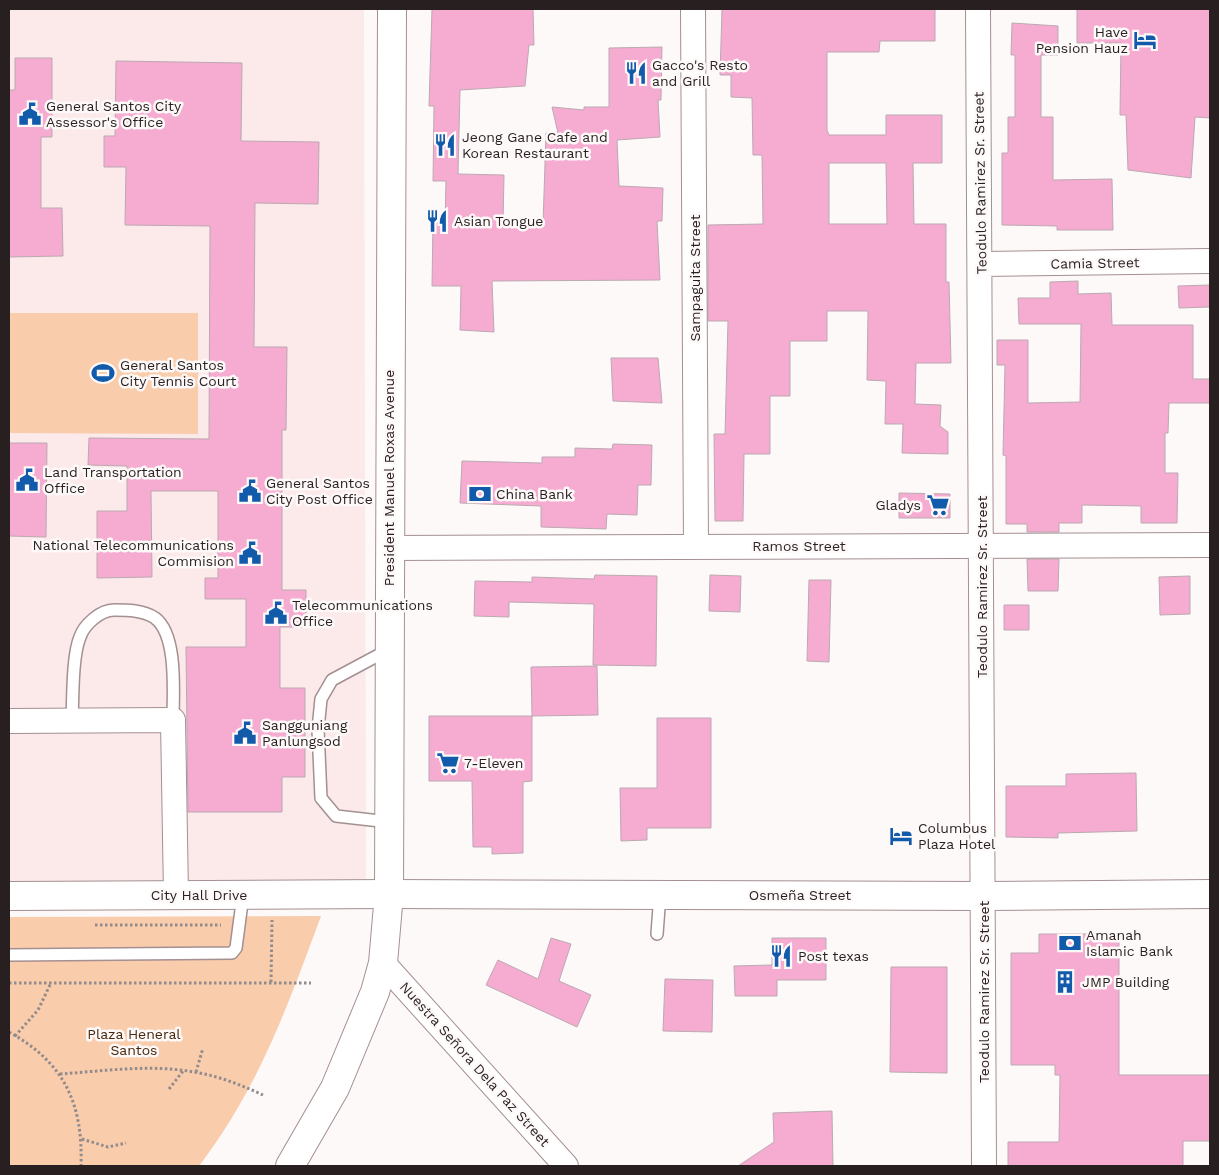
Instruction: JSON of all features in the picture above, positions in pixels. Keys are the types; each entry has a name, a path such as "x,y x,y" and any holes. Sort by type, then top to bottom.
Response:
{"street":[{"name":"President Manuel Roxas Avenue","path":"290,1166 335,1088 374,992 383,963 389,894 388,650 392,9"},
{"name":"Sampaguita Street","path":"693,9 696,546"},
{"name":"Teodulo Ramirez Sr. Street","path":"978,9 984,1166"},
{"name":"Camia Street","path":"980,264 1210,261"},
{"name":"Ramos Street","path":"389,548 1210,544"},
{"path":"9,721 174,720 176,896"},
{"name":"Osmeña Street","path":"389,894 984,896 1210,894"},
{"name":"City Hall Drive","path":"9,896 389,894"},
{"name":"Nuestra Señora Dela Paz Street","path":"383,963 566,1166"}],"lane":[{"path":"72,721 75,666 80,637 92,620 110,610 133,610 154,617 163,628 171,651 174,720"},
{"path":"388,650 332,680 321,699 318,729 321,798 336,816 389,822"},
{"path":"657,934 660,894"},
{"path":"9,955 232,953 236,948 243,896"}],"path":[{"path":"271,982 272,919"},
{"path":"9,983 311,983"},
{"path":"15,1036 38,1010 51,983"},
{"path":"9,1032 28,1043 60,1074 72,1098 82,1139 81,1166"},
{"path":"196,1072 203,1048"},
{"path":"60,1074 132,1069 183,1070 232,1081 264,1095"},
{"path":"169,1089 183,1070"},
{"path":"82,1139 108,1147 126,1143"}],"shaded area":[{"path":"9,9 364,9 366,884 9,884"}],"green space":[{"name":"General Santos City Tennis Court","path":"9,313 198,313 198,434 9,433"},
{"name":"Plaza Heneral Santos","path":"321,916 270,1046 239,1107 199,1166 9,1166 9,917"}],"building":[{"path":"432,9 533,9 534,45 529,45 525,86 460,90 458,174 504,175 503,224 543,224 546,133 558,133 552,107 584,110 584,107 609,107 609,48 662,47 661,100 658,100 660,137 617,140 619,186 663,188 662,221 657,221 660,280 492,281 494,332 460,330 461,286 432,286 433,223 445,223 446,181 433,181 434,106 429,106"},
{"path":"722,9 935,9 935,41 880,41 879,52 827,52 827,130 829,135 886,135 886,115 942,115 942,163 913,163 914,224 946,224 946,282 949,282 951,363 916,363 915,404 941,405 940,426 948,432 948,454 902,453 903,424 885,424 886,381 867,380 868,311 827,311 827,341 790,341 790,396 770,396 770,454 744,454 743,521 715,521 714,434 725,434 728,321 708,321 708,225 763,224 762,155 753,155 752,98 731,97 731,75 720,75","holes":["829,163 886,163 887,224 829,224"]},
{"path":"1077,9 1210,9 1210,118 1195,117 1191,178 1128,170 1126,115 1120,115 1121,43 1077,43"},
{"path":"1012,23 1058,26 1058,55 1041,55 1041,117 1053,117 1053,180 1112,179 1113,230 1057,230 1057,226 1002,225 1002,153 1008,153 1008,117 1015,117 1015,55 1011,55"},
{"path":"15,58 52,58 52,137 41,137 41,208 62,208 63,256 9,257 9,90 15,90"},
{"path":"116,61 242,63 241,141 319,142 318,204 255,203 254,347 287,347 286,430 282,430 282,590 306,590 306,627 280,627 280,688 305,688 305,777 282,777 282,812 188,812 186,647 246,647 246,599 205,599 205,578 218,578 218,491 151,491 152,577 97,578 97,511 127,511 127,466 88,465 89,438 209,439 210,226 125,225 126,167 104,167 104,136 115,136"},
{"path":"1078,281 1078,294 1111,293 1112,325 1193,325 1193,379 1210,379 1210,403 1169,403 1168,433 1165,433 1165,473 1178,473 1177,523 1141,523 1141,506 1082,505 1082,523 1059,523 1059,532 1027,532 1027,524 1006,524 1006,456 1003,455 1005,365 997,365 997,340 1028,340 1028,403 1080,402 1081,324 1019,324 1018,298 1050,298 1050,282"},
{"path":"1210,285 1210,307 1179,308 1178,286"},
{"path":"611,358 658,358 662,403 613,401"},
{"name":"Land Transportation Office","path":"9,443 47,443 46,537 9,536"},
{"path":"613,444 652,445 651,485 638,485 637,515 607,514 606,529 541,527 541,506 460,503 462,461 542,463 542,457 575,457 575,448 612,449"},
{"path":"899,493 950,494 950,518 899,518"},
{"path":"1027,559 1059,559 1058,591 1028,591"},
{"path":"595,575 657,576 656,666 593,665 594,604 509,602 509,617 474,616 475,581 532,582 532,577 594,579"},
{"path":"710,575 741,576 740,612 709,611"},
{"path":"1190,576 1190,614 1160,615 1159,577"},
{"path":"809,580 831,580 829,662 807,661"},
{"path":"1004,605 1029,605 1029,630 1004,630"},
{"path":"597,666 598,715 532,716 531,667"},
{"path":"429,716 532,716 532,781 523,782 523,853 492,854 492,847 473,847 472,781 429,781"},
{"path":"657,718 711,718 711,828 647,828 647,840 621,841 620,788 657,788"},
{"path":"1136,773 1137,831 1058,833 1058,838 1006,837 1006,786 1066,786 1066,774"},
{"path":"1039,934 1119,934 1119,1075 1210,1075 1210,1141 1183,1141 1183,1166 1008,1166 1008,1142 1059,1142 1060,1075 1055,1075 1055,1065 1011,1065 1011,953 1039,953"},
{"path":"551,938 571,944 559,981 591,995 577,1027 486,985 498,960 538,979"},
{"path":"772,938 826,938 826,980 777,980 777,996 735,996 734,966 772,965"},
{"path":"891,967 947,967 947,1073 890,1072"},
{"path":"665,979 713,980 712,1032 663,1031"},
{"path":"832,1111 833,1166 738,1166 774,1142 773,1113"}],"place":[{"name":"Have Pension Hauz","path":"1145,40"},
{"name":"Gacco's Resto and Grill","path":"636,73"},
{"name":"General Santos City Assessor's Office","path":"30,114"},
{"name":"Jeong Gane Cafe and Korean Restaurant","path":"445,145"},
{"name":"Asian Tongue","path":"437,221"},
{"name":"General Santos City Tennis Court","path":"103,373"},
{"name":"Land Transportation Office","path":"27,480"},
{"name":"General Santos City Post Office","path":"250,491"},
{"name":"China Bank","path":"480,494"},
{"name":"Gladys","path":"938,505"},
{"name":"National Telecommunications Commision","path":"250,553"},
{"name":"Telecommunications Office","path":"276,613"},
{"name":"Sangguniang Panlungsod","path":"245,733"},
{"name":"7-Eleven","path":"448,763"},
{"name":"Columbus Plaza Hotel","path":"901,836"},
{"name":"Amanah Islamic Bank","path":"1070,943"},
{"name":"Post texas","path":"781,956"},
{"name":"JMP Building","path":"1065,982"}]}
